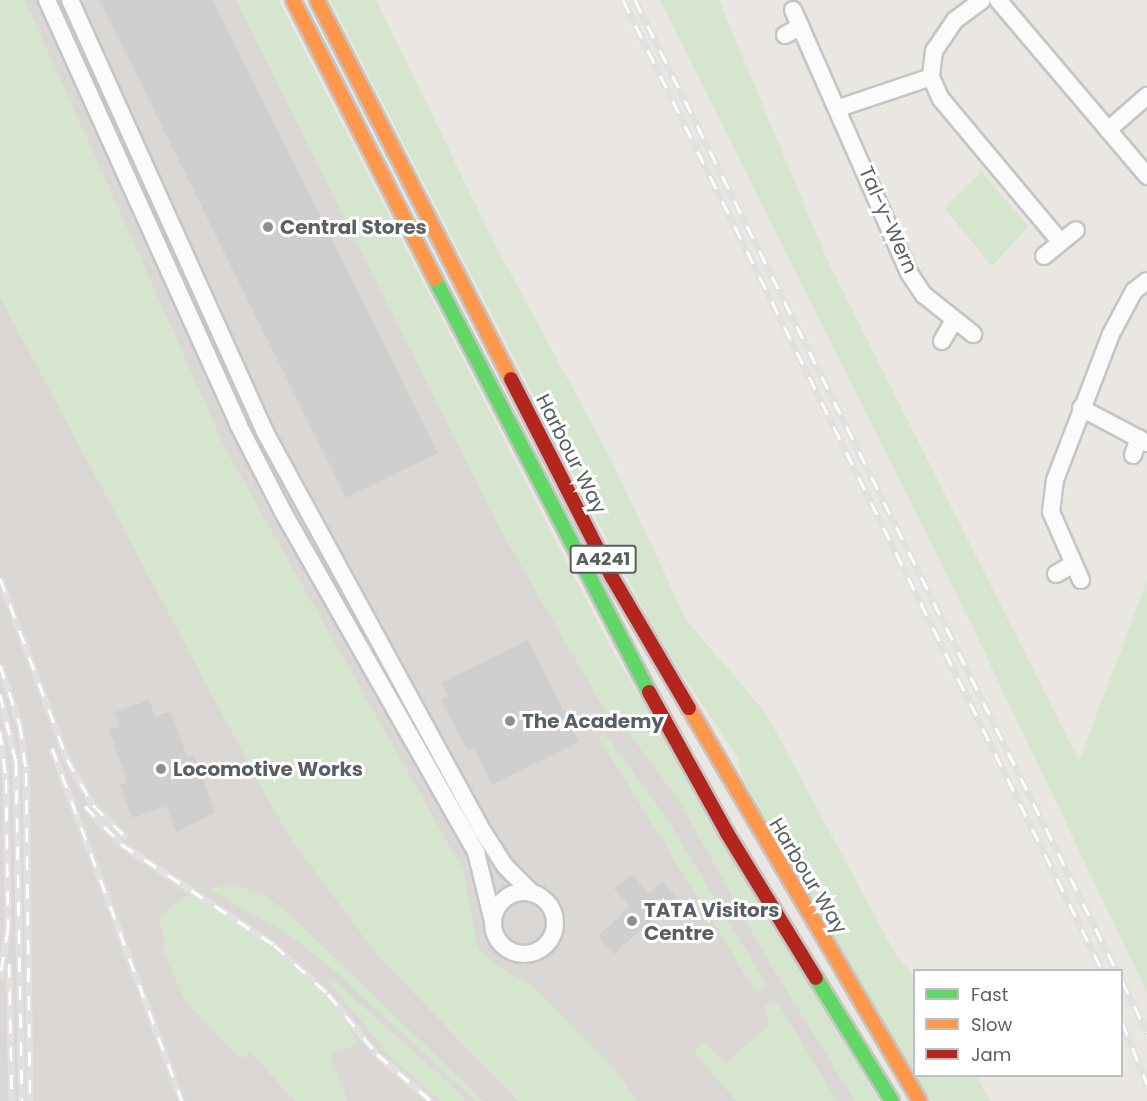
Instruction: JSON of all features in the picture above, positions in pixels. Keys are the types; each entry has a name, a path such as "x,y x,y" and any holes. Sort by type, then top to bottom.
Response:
{"main road":[{"name":"A4241","path":"293,0 597,598 727,832 892,1101"},
{"name":"Harbour Way","path":"316,0 612,577 920,1101"}],"street":[{"path":"47,0 238,424 283,512 472,846 487,884 492,922 497,939 509,951 525,954 544,946 553,934 555,918 547,903 532,893 505,866 478,824 275,452 70,0"},
{"path":"982,0 955,20 934,51 931,77 941,99 1059,240"},
{"path":"998,0 1147,176"},
{"name":"Tal-y-Wern","path":"793,10 839,108 909,273 924,295 953,322 973,334"},
{"path":"785,35 801,26"},
{"path":"839,108 931,77"},
{"path":"1108,130 1147,96"},
{"path":"1044,256 1059,240 1076,230"},
{"path":"1082,580 1051,512 1055,480 1111,334 1134,291 1147,281"},
{"path":"942,341 953,322"},
{"path":"1082,408 1143,441 1133,455"},
{"path":"1056,574 1073,564"},
{"path":"492,922 505,898 532,893"}],"shaded area":[{"path":"0,0 278,0 609,645 879,1101 0,1101"}],"green space":[{"path":"0,0 25,0 226,450 463,870 478,948 492,963 531,985 620,1076 637,1101 518,1101 378,956 292,841 0,297"},
{"path":"236,0 278,0 609,645 879,1101 855,1101 765,955 680,802 615,714 609,717 494,518"},
{"path":"330,0 376,0 497,248 611,459 687,621 766,713 897,957 913,975 913,1073 743,779 738,758 659,640"},
{"path":"660,0 719,0 826,257 1079,761 1147,581 1147,993 968,618"},
{"path":"981,172 1029,226 992,266 944,208"},
{"path":"605,734 667,819 767,985 756,992 599,738"},
{"path":"232,884 267,897 292,917 483,1101 476,1101 326,963 283,931 209,889"},
{"path":"190,894 258,938 310,981 342,1016 358,1044 330,1055 348,1101 295,1101 250,1052 243,1059 185,1001 162,947 166,946 160,921 168,908"},
{"path":"332,979 466,1101 440,1101 391,1057 328,982"},
{"path":"772,1003 780,1006 837,1101 736,1101 694,1052 704,1042 725,1064 769,1025 764,1007"},
{"path":"916,1077 977,1077 991,1101 929,1101"}],"building":[{"name":"Central Stores","path":"99,0 213,0 438,453 346,498"},
{"name":"The Academy","path":"528,640 579,742 492,785 474,748 467,751 441,700 448,697 441,683"},
{"name":"Locomotive Works","path":"149,700 155,716 171,711 187,757 194,755 215,813 176,832 166,806 132,818 120,784 127,782 109,729 120,726 115,712"},
{"name":"TATA Visitors Centre","path":"631,874 649,894 662,882 677,897 614,954 598,936 630,906 614,889"}],"railway":[{"path":"623,0 1102,969"},
{"path":"635,0 1116,969"},
{"path":"0,578 67,759 93,805 127,838"},
{"path":"0,665 20,725 26,772 30,1101"},
{"path":"0,694 16,762 22,1101"},
{"path":"0,731 6,779 8,929 0,977"},
{"path":"52,748 182,1101"},
{"path":"85,806 121,844 274,945 328,994 377,1054 431,1101"},
{"path":"9,963 12,1101"},
{"path":"1123,983 1147,1032"},
{"path":"1123,1024 1147,1084"}],"traffic: fast":[{"path":"435,279 649,692"},
{"path":"816,978 892,1101"}],"traffic: slow":[{"path":"293,0 435,279"},
{"path":"317,0 511,379"},
{"path":"689,708 920,1101"}],"traffic: jam":[{"path":"511,379 612,577 689,708"},
{"path":"649,692 727,833 816,978"}],"place":[{"name":"Central Stores","path":"268,227"},
{"name":"The Academy","path":"510,721"},
{"name":"Locomotive Works","path":"161,769"},
{"name":"TATA Visitors Centre","path":"632,921"}]}
